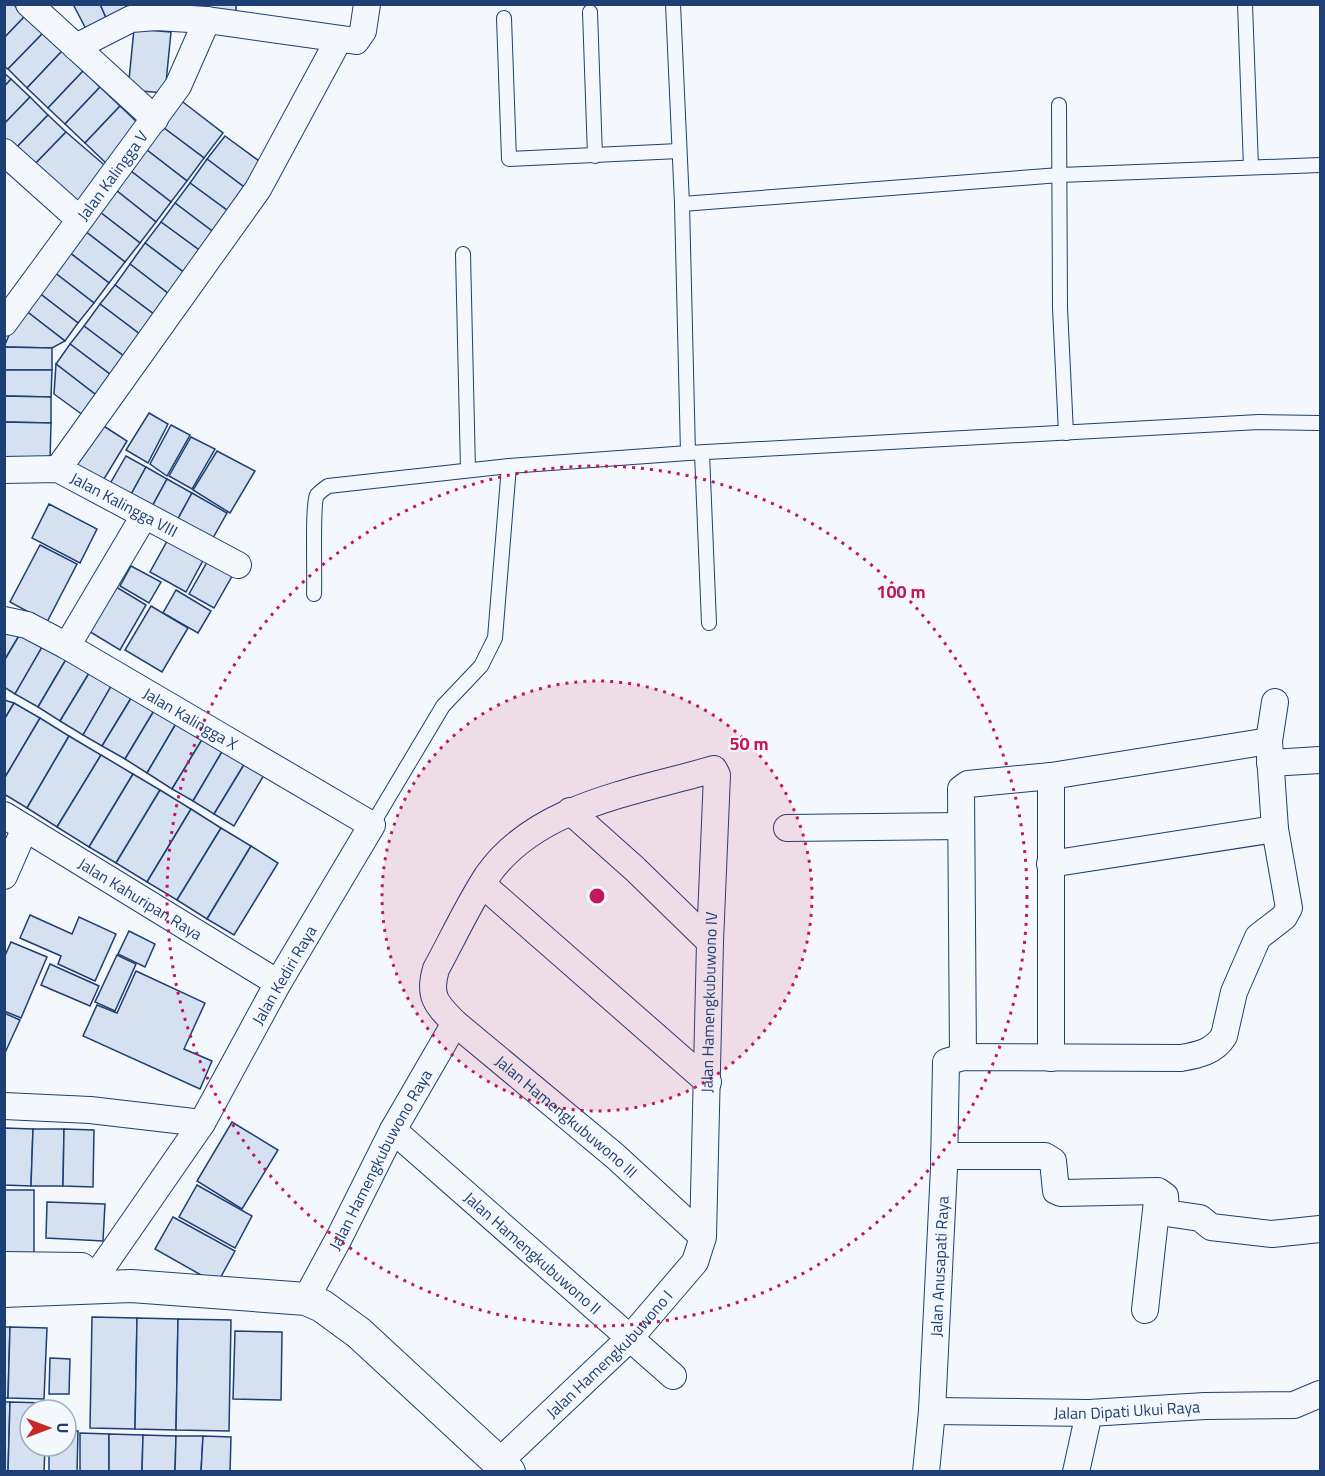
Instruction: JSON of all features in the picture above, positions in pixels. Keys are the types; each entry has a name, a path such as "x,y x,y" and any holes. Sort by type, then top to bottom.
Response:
{"street":[{"path":"29,4 154,119"},
{"path":"76,47 113,27 136,18 207,20 356,41 361,37 367,4"},
{"name":"Jalan Kalingga V","path":"4,323 184,76 207,20"},
{"path":"58,469 258,189 339,39"},
{"path":"4,152 80,219"},
{"name":"Jalan Kalingga VIII","path":"4,470 58,469 238,566"},
{"path":"67,646 144,516"},
{"name":"Jalan Kalingga X","path":"4,620 27,625 67,646 372,825"},
{"path":"954,1060 1181,1058 1202,1054 1220,1042 1230,1017 1234,992 1258,937 1284,917 1289,908 1275,829 1270,752 1275,702"},
{"path":"1051,1058 1051,776 1270,752 1320,760"},
{"name":"Jalan Hamengkubuwono IV","path":"570,811 714,769 717,775 710,942 703,1238"},
{"name":"Jalan Anusapati Raya","path":"926,1472 932,1411 944,1156 954,1060 962,789 968,784 1051,776"},
{"path":"708,1082 483,885 510,849 531,831 570,811 620,855 710,942"},
{"path":"4,876 15,821"},
{"name":"Jalan Kahuripan Raya","path":"15,821 278,984"},
{"name":"Jalan Kediri Raya","path":"98,1280 202,1123 278,984 372,825"},
{"path":"787,828 962,826"},
{"path":"1050,864 1275,829"},
{"name":"Jalan Hamengkubuwono III","path":"483,885 436,969 432,984 433,993 440,1008 615,1156 703,1238"},
{"name":"Jalan Hamengkubuwono Raya","path":"306,1299 393,1130 455,1023"},
{"path":"4,1106 90,1110 202,1123"},
{"name":"Jalan Hamengkubuwono II","path":"393,1130 674,1376"},
{"path":"944,1156 1050,1157 1053,1161 1056,1191 1065,1195 1158,1191 1165,1196 1165,1209 1169,1215 1200,1218 1211,1227 1272,1234 1320,1229"},
{"path":"1145,1310 1158,1191"},
{"name":"Jalan Hamengkubuwono I","path":"505,1466 630,1338 695,1262 703,1238"},
{"path":"4,1268 131,1286 306,1299 322,1306 359,1333 505,1466"},
{"path":"4,1291 98,1280"},
{"name":"Jalan Dipati Ukui Raya","path":"932,1411 1089,1413 1205,1406 1294,1405 1320,1394"},
{"path":"1076,1472 1089,1413"}],"lane":[{"path":"673,4 682,204 688,453"},
{"path":"1245,4 1251,167"},
{"path":"590,12 595,156"},
{"path":"504,18 508,159 679,151"},
{"path":"1059,105 1060,308 1066,433"},
{"path":"682,204 1060,174 1320,165"},
{"path":"463,254 468,470"},
{"path":"314,594 316,546 313,511 316,496 328,486 508,466 688,453 1259,422 1320,423"},
{"path":"702,453 709,624"},
{"name":"Jalan Kediri Raya","path":"372,825 442,706 482,666 495,638 508,466"}],"building":[{"path":"13,4 25,16 4,38 4,5"},
{"path":"73,4 100,4 107,20 87,31"},
{"path":"100,4 129,4 131,9 107,20"},
{"path":"182,4 236,4 236,12 182,9"},
{"path":"25,16 43,33 8,69 4,66 4,38"},
{"path":"134,29 171,32 165,93 128,90"},
{"path":"43,33 62,51 27,88 8,69"},
{"path":"62,51 83,71 48,108 27,88"},
{"path":"83,71 100,87 65,124 48,108"},
{"path":"4,73 11,79 4,87"},
{"path":"11,79 30,97 4,124 4,87"},
{"path":"100,87 120,106 85,143 65,124"},
{"path":"30,97 48,115 15,149 4,139 4,124"},
{"path":"179,99 223,133 204,158 160,125"},
{"path":"120,106 143,128 108,165 85,143"},
{"path":"48,115 66,132 33,166 15,149"},
{"path":"160,125 204,158 187,181 143,147"},
{"path":"66,132 109,169 78,204 33,166"},
{"path":"225,136 270,169 252,193 207,159"},
{"path":"143,147 187,181 171,202 127,168"},
{"path":"207,159 252,193 235,216 190,183"},
{"path":"127,168 171,202 156,222 112,187"},
{"path":"190,183 235,216 220,237 175,203"},
{"path":"112,187 156,222 140,243 96,209"},
{"path":"175,203 220,237 206,255 161,222"},
{"path":"96,209 140,243 125,262 81,228"},
{"path":"161,222 206,255 190,277 145,243"},
{"path":"81,228 125,262 109,283 65,249"},
{"path":"145,243 190,277 174,298 130,264"},
{"path":"65,249 109,283 94,303 50,269"},
{"path":"130,264 174,298 159,318 115,285"},
{"path":"50,269 94,303 78,323 34,289"},
{"path":"115,285 159,318 145,338 100,304"},
{"path":"34,289 78,323 65,341 21,307"},
{"path":"100,304 145,338 129,360 84,326"},
{"path":"21,307 65,341 52,348 4,347"},
{"path":"84,326 129,360 115,378 70,344"},
{"path":"70,344 115,378 100,398 56,364"},
{"path":"4,347 52,348 52,370 4,370"},
{"path":"56,364 100,398 87,418 54,394"},
{"path":"4,370 52,370 51,397 4,396"},
{"path":"4,396 51,397 51,423 4,422"},
{"path":"149,413 168,424 148,463 126,450"},
{"path":"4,422 51,423 50,461 4,460"},
{"path":"99,423 127,441 101,484 72,467"},
{"path":"171,425 190,435 167,476 150,464"},
{"path":"191,437 215,449 192,489 169,476"},
{"path":"217,451 255,471 230,513 193,490"},
{"path":"126,456 146,467 128,500 107,489"},
{"path":"146,467 167,479 149,512 128,500"},
{"path":"167,479 192,493 174,526 149,512"},
{"path":"192,493 227,513 209,545 174,526"},
{"path":"49,504 97,529 80,563 32,538"},
{"path":"171,534 207,553 186,592 150,572"},
{"path":"40,545 77,564 47,622 10,602"},
{"path":"210,557 235,571 214,608 189,594"},
{"path":"131,566 161,582 149,603 120,586"},
{"path":"113,585 146,605 120,650 87,630"},
{"path":"176,590 211,611 198,633 163,613"},
{"path":"151,606 188,628 162,672 125,650"},
{"path":"4,627 23,629 4,661"},
{"path":"23,629 45,642 15,694 4,687 4,661"},
{"path":"45,642 68,656 38,707 15,694"},
{"path":"68,656 91,670 60,721 38,707"},
{"path":"91,670 113,683 83,735 60,721"},
{"path":"113,683 133,695 102,746 83,735"},
{"path":"133,695 155,709 125,759 102,746"},
{"path":"4,700 14,703 4,720"},
{"path":"14,703 40,718 4,779 4,720"},
{"path":"155,709 177,722 147,773 125,759"},
{"path":"40,718 69,736 27,808 4,794 4,779"},
{"path":"177,722 203,738 172,789 147,773"},
{"path":"69,736 101,755 57,827 27,808"},
{"path":"203,738 223,750 193,801 172,789"},
{"path":"223,750 245,763 214,814 193,801"},
{"path":"101,755 133,774 89,847 57,827"},
{"path":"245,763 264,775 234,826 214,814"},
{"path":"133,774 160,790 116,863 89,847"},
{"path":"160,790 191,809 147,882 116,863"},
{"path":"191,809 221,828 177,900 147,882"},
{"path":"221,828 251,846 207,919 177,900"},
{"path":"251,846 278,863 234,935 207,919"},
{"path":"30,915 72,934 79,917 116,934 95,981 58,964 61,956 20,938"},
{"path":"129,931 155,944 145,967 118,954"},
{"path":"11,942 47,957 21,1018 4,1011 4,958"},
{"path":"117,955 136,964 115,1011 95,1002"},
{"path":"50,964 99,986 90,1006 41,985"},
{"path":"136,971 205,1003 184,1049 212,1061 200,1089 83,1036 97,1005 117,1013"},
{"path":"4,1013 20,1020 4,1055"},
{"path":"232,1122 278,1150 242,1209 197,1181"},
{"path":"4,1128 33,1129 31,1186 4,1185"},
{"path":"33,1129 64,1129 63,1186 31,1186"},
{"path":"64,1129 94,1130 93,1187 63,1186"},
{"path":"197,1185 252,1216 235,1248 179,1217"},
{"path":"4,1190 34,1190 34,1262 4,1262"},
{"path":"47,1202 105,1204 103,1241 46,1238"},
{"path":"173,1217 235,1251 217,1284 155,1249"},
{"path":"92,1317 137,1318 135,1429 90,1428"},
{"path":"137,1318 178,1319 176,1430 135,1429"},
{"path":"178,1319 231,1320 229,1431 176,1430"},
{"path":"4,1327 10,1327 8,1398 4,1398"},
{"path":"10,1327 47,1328 44,1398 8,1398"},
{"path":"235,1331 282,1332 281,1400 233,1399"},
{"path":"50,1358 70,1359 69,1394 49,1394"},
{"path":"4,1402 10,1402 8,1472 4,1472"},
{"path":"10,1402 18,1402 18,1458 45,1458 44,1472 8,1472"},
{"path":"80,1433 109,1434 109,1472 80,1472"},
{"path":"109,1434 143,1435 142,1472 109,1472"},
{"path":"143,1435 176,1436 175,1472 142,1472"},
{"path":"176,1436 203,1436 201,1472 175,1472"},
{"path":"203,1436 231,1437 230,1472 201,1472"},
{"path":"49,1458 77,1458 77,1472 49,1472"}]}
